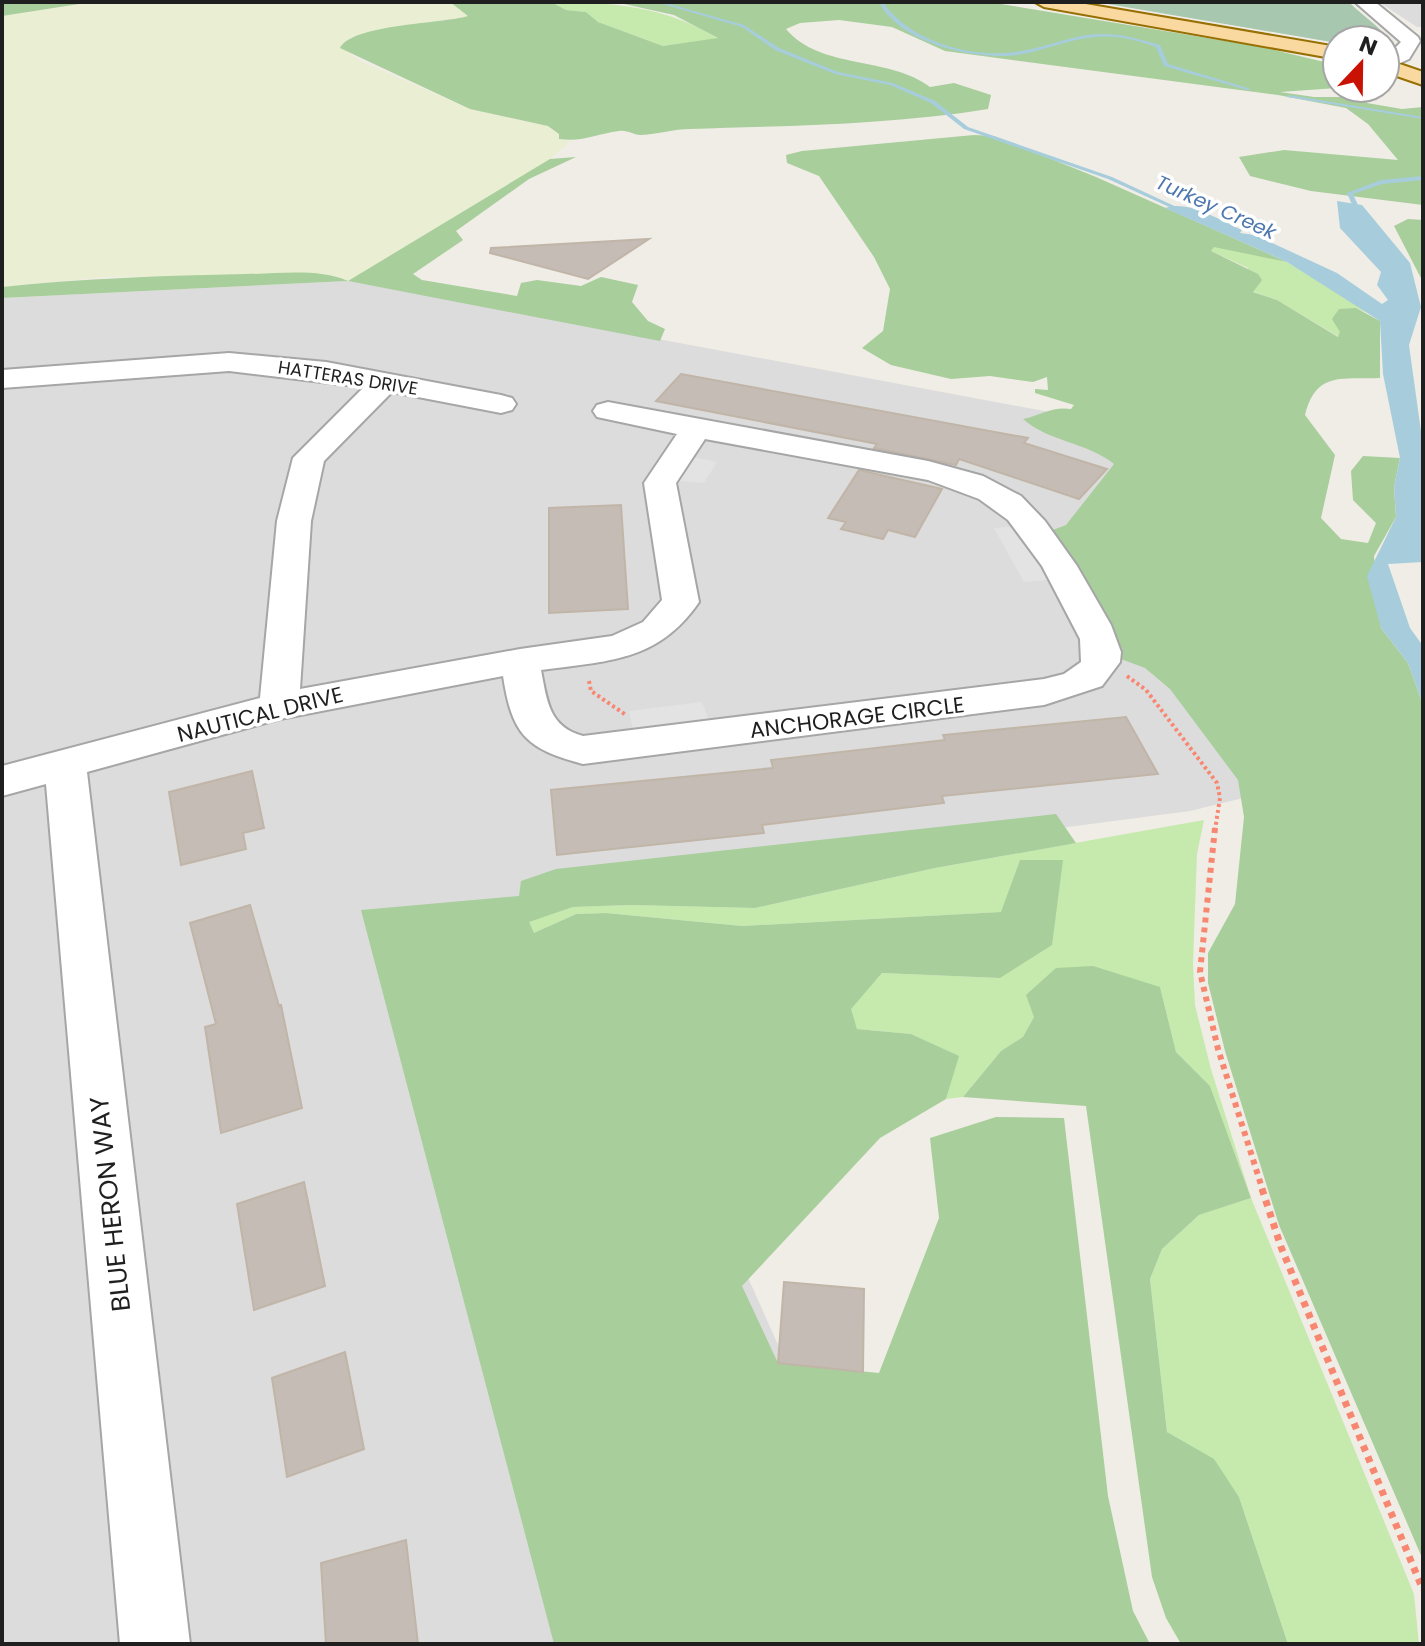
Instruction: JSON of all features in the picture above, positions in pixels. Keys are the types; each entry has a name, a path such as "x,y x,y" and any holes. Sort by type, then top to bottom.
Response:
{"main road":[{"path":"1044,2 1321,50"},
{"path":"1401,71 1423,79"}],"street":[{"path":"1364,2 1391,24"},
{"path":"1401,33 1411,41 1401,56"},
{"name":"HATTERAS DRIVE","path":"2,379 229,362 326,371 501,404"},
{"path":"279,706 294,521 309,458 385,383"},
{"path":"608,411 931,473 1001,497 1035,528 1092,625 1102,650 1100,666"},
{"path":"520,661 621,647 642,639 669,618 681,602 660,483 664,472 697,429"},
{"name":"NAUTICAL DRIVE","path":"2,781 279,706 520,661"},
{"name":"ANCHORAGE CIRCLE","path":"520,661 531,719 537,728 551,742 583,750 1044,692 1079,683 1095,674 1100,666"},
{"name":"BLUE HERON WAY","path":"65,764 155,1644"}],"path":[{"path":"582,653 591,691 625,711 628,721"},
{"path":"1100,666 1121,672 1146,690 1217,783 1220,798 1209,862 1200,972 1218,1049 1281,1247 1423,1590"}],"shaded area":[{"path":"1379,2 1423,2 1423,27 1417,27"},
{"path":"348,281 1060,414 1123,443 1268,792 1190,811 531,897 724,1224 912,1644 2,1644 2,298"},
{"path":"692,457 717,462 704,483 679,481"},
{"path":"1017,526 1048,580 1024,582 994,528"},
{"path":"702,702 710,722 634,734 629,711"}],"green space":[{"path":"2,2 92,2 2,16"},
{"path":"92,2 450,2 468,16 380,31 340,45 358,60 470,109 549,126 559,134 559,139 571,141 550,159 348,281 336,276 105,277 2,287 2,16"},
{"path":"450,2 551,2 566,10 586,12 598,22 663,46 718,38 674,15 615,2 989,2 1262,47 1321,61 1321,89 1280,92 1321,97 1321,103 945,51 892,27 839,20 800,23 786,29 800,42 817,51 914,77 930,87 954,83 991,95 988,109 875,122 684,129 641,135 619,131 568,140 559,139 559,134 548,126 470,109 340,48 348,40 379,29 468,16"},
{"path":"551,2 638,8 679,19 719,39 663,46 598,22 586,12 566,10"},
{"path":"1096,2 1349,2 1374,24 1321,24 1321,40"},
{"path":"1325,104 1373,104 1402,109 1423,107 1423,205 1311,191 1250,176 1239,157 1284,150 1398,160 1368,124 1346,108"},
{"path":"974,135 994,136 1096,177 1287,262 1214,247 1211,251 1258,274 1262,280 1253,292 1277,300 1338,337 1340,332 1332,319 1339,309 1356,308 1380,321 1380,378 1333,380 1324,384 1316,391 1305,415 1335,455 1321,518 1341,539 1368,543 1376,523 1353,500 1351,471 1363,456 1400,458 1394,487 1396,517 1374,556 1381,628 1408,663 1423,705 1423,1560 1279,1225 1225,1051 1208,983 1208,953 1235,904 1244,817 1238,780 1170,689 1145,668 1121,659 1111,626 1053,530 1066,525 1114,464 1092,451 1044,433 1023,419 1052,410 1071,409 1074,405 1035,393 1035,389 1048,390 1047,377 1033,382 990,376 951,379 891,365 862,348 883,331 890,289 874,257 819,176 787,163 786,155 802,151"},
{"path":"576,157 529,179 456,231 463,240 413,274 422,280 517,296 521,283 537,280 581,286 601,277 638,285 632,302 648,321 665,329 660,341 348,281 550,159"},
{"path":"1408,219 1423,220 1423,282 1394,226"},
{"path":"1214,246 1287,262 1377,317 1356,308 1339,337 1277,300 1252,291 1248,268 1211,251"},
{"path":"298,273 324,274 348,281 2,298 2,287 124,278"},
{"path":"1056,814 1076,843 935,868 755,908 573,907 529,922 534,933 576,914 606,913 742,926 1001,912 1020,860 1063,860 1052,945 1000,978 882,973 851,1009 857,1029 911,1034 959,1056 946,1099 880,1138 742,1286 778,1363 879,1373 939,1218 930,1138 996,1117 1064,1118 1108,1496 1133,1611 1150,1644 554,1644 361,910 519,896 521,881 556,869"},
{"path":"1204,820 1197,854 1193,963 1195,1005 1211,1069 1251,1198 1210,1086 1176,1052 1160,987 1034,1017 1023,1038 1001,1051 963,1097 946,1099 958,1056 911,1034 857,1029 850,1009 882,973 1000,978 1020,860 1002,912 742,926 606,913 576,914 534,933 528,922 573,907 755,908 935,868"},
{"path":"1093,966 1160,987 1176,1052 1210,1086 1251,1198 1199,1215 1162,1249 1150,1279 1167,1432 1214,1459 1239,1497 1288,1644 1181,1644 1166,1618 1152,1577 1086,1106 963,1097 1001,1051 1023,1037 1034,1017 1026,995 1056,968"},
{"path":"1251,1198 1414,1594 1419,1644 1288,1644 1239,1497 1213,1459 1167,1432 1150,1279 1162,1249 1199,1215"}],"water":[{"path":"1337,201 1362,205 1410,263 1421,307 1409,345 1423,446 1423,562 1388,564 1410,628 1423,646 1423,705 1408,663 1381,628 1367,576 1396,517 1394,487 1400,458 1383,374 1380,321 1287,262 1165,208 1184,206 1215,217 1242,230 1240,233 1255,235 1337,273 1382,304 1388,300 1377,285 1381,272 1340,228"}],"building":[{"path":"649,239 588,279 490,253 491,248"},
{"path":"681,374 1028,438 1024,443 1107,469 1079,499 959,459 956,465 874,448 877,444 656,401"},
{"path":"859,470 942,489 915,537 888,530 883,539 841,529 846,522 828,518"},
{"path":"621,505 628,609 549,613 549,508"},
{"path":"1126,717 1158,774 942,796 944,803 762,825 764,833 557,855 551,790 773,768 771,760 945,740 943,735"},
{"path":"252,771 264,828 243,833 246,849 181,865 169,792"},
{"path":"250,905 281,1005 302,1108 221,1133 205,1027 216,1024 190,923"},
{"path":"304,1182 325,1286 254,1310 237,1204"},
{"path":"784,1282 864,1289 863,1372 778,1363"},
{"path":"345,1352 364,1449 287,1477 272,1378"},
{"path":"406,1540 418,1644 326,1644 321,1563"}],"waterway":[{"name":"Turkey Creek","path":"658,2 743,26 777,49 837,73 891,84 933,102 966,128 1110,178 1180,210"},
{"path":"881,2 890,16 903,27 938,44 958,49 1013,54 1097,35 1122,36 1158,46 1166,65 1249,89"},
{"path":"1289,96 1423,118"},
{"path":"1359,214 1350,193 1381,182 1423,178"}]}
